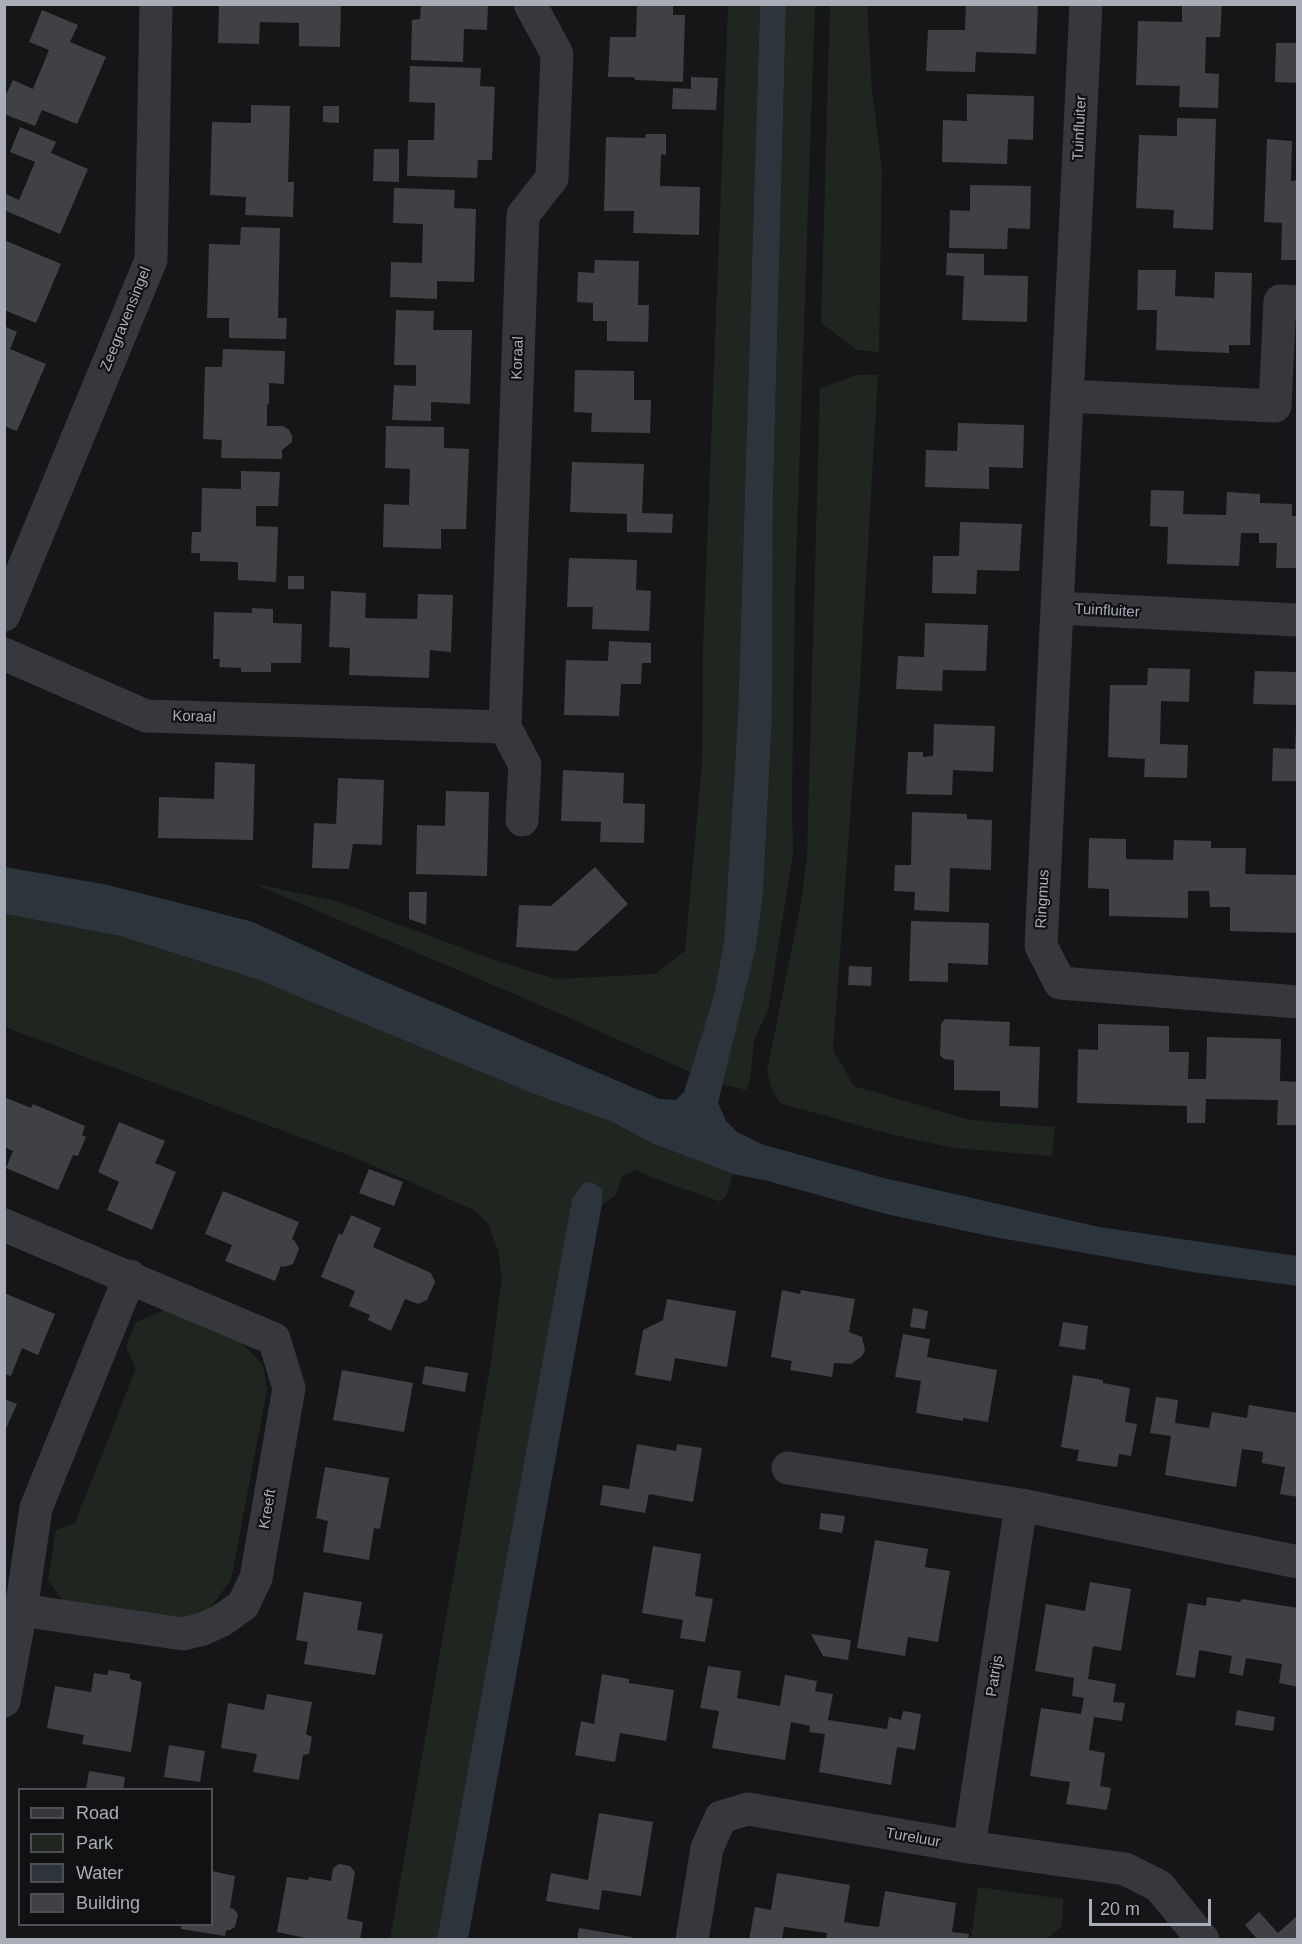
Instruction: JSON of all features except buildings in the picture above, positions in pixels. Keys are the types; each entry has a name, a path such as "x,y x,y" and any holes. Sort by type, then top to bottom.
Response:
{"street":[{"name":"Zeegravensingel","path":"8,595 151,260 156,4"},
{"name":"Koraal","path":"522,820 525,765 505,727 523,215 552,178 557,54 530,4"},
{"name":"Tuinfluiter","path":"1086,4 1057,608 1298,620"},
{"path":"1067,396 1286,406 1280,301 1298,302"},
{"name":"Ringmus","path":"1057,608 1041,946 1060,983 1298,1002"},
{"name":"Koraal","path":"4,654 146,716 505,727"},
{"name":"Kreeft","path":"4,1225 130,1276 274,1339 289,1388 256,1578 243,1605 222,1620 203,1629 183,1634 21,1610"},
{"path":"4,1701 21,1610 36,1508 130,1276"},
{"path":"788,1468 1021,1505 1298,1562"},
{"name":"Patrijs","path":"969,1847 1021,1505"},
{"name":"Tureluur","path":"692,1940 707,1848 721,1817 748,1809 969,1847 1125,1869 1160,1886 1203,1940"}],"green space":[{"path":"728,5 760,5 738,716 724,942 714,995 690,1072 545,1007 252,883 336,901 497,961 556,979 655,974 685,951 702,763 703,650"},
{"path":"786,5 815,5 795,591 793,854 768,1010 754,1040 750,1081 746,1090 722,1084 756,947 763,893 772,717 773,494"},
{"path":"830,5 867,5 872,89 882,169 879,352 857,350 821,323"},
{"path":"857,375 878,375 859,697 833,1050 854,1086 970,1120 1055,1127 1052,1156 954,1148 889,1134 780,1103 772,1090 767,1071 801,903 807,856 820,388"},
{"path":"4,914 120,936 256,979 534,1094 610,1121 654,1144 733,1174 726,1196 719,1203 719,1201 650,1177 636,1169 622,1177 615,1196 602,1204 602,1189 572,1199 437,1939 390,1939 491,1361 502,1277 498,1251 488,1223 474,1210 356,1158 5,1027"},
{"path":"164,1310 231,1337 245,1346 263,1365 267,1390 231,1580 210,1608 189,1619 64,1603 48,1580 56,1530 75,1523 136,1368 126,1347 136,1322"},
{"path":"978,1887 1063,1899 1062,1926 1047,1939 971,1939"}],"water":[{"path":"760,5 786,5 773,494 772,717 763,893 756,947 718,1103 726,1121 737,1132 764,1145 880,1177 1099,1227 1297,1256 1297,1286 1192,1272 989,1236 886,1214 768,1181 733,1174 654,1144 610,1121 534,1094 256,979 120,936 5,914 5,867 103,884 253,922 367,974 660,1099 676,1100 684,1092 714,995 724,942 738,716"},
{"path":"584,1182 593,1183 602,1189 602,1204 468,1939 437,1939 572,1199"}]}
